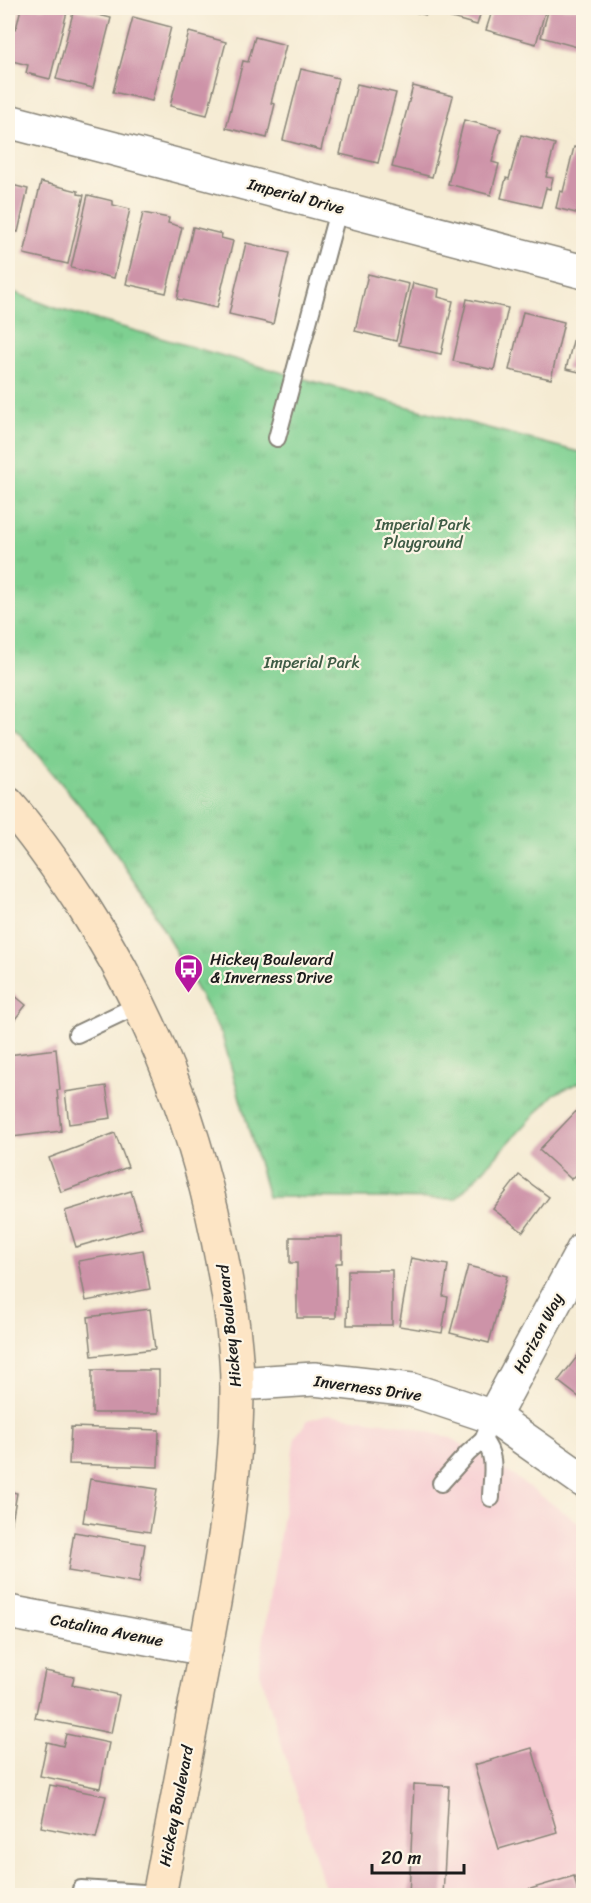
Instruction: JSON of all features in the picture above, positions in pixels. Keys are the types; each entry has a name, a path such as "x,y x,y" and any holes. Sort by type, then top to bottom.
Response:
{"main road":[{"name":"Hickey Boulevard","path":"8,804 62,873 102,936 140,1004 170,1074 196,1147 215,1224 230,1302 237,1384 234,1472 223,1563 159,1895"}],"street":[{"name":"Imperial Drive","path":"8,122 584,272"},
{"name":"Horizon Way","path":"488,1429 584,1248"},
{"name":"Inverness Drive","path":"237,1384 314,1379 412,1390 584,1481"},
{"name":"Catalina Avenue","path":"8,1612 206,1649"}],"lane":[{"path":"277,438 339,207"},
{"path":"77,1034 140,1004"},
{"path":"441,1483 488,1429"},
{"path":"488,1429 493,1458 491,1498"},
{"path":"81,1888 159,1895"}],"shaded area":[{"path":"327,1414 403,1425 451,1438 511,1474 583,1526 583,1895 327,1895 259,1669 295,1437 308,1420"}],"green space":[{"name":"Imperial Park","path":"8,290 55,308 326,385 583,453 583,1081 554,1094 456,1199 268,1197 222,1035 143,893 97,826 8,722"}],"building":[{"path":"21,8 68,8 50,79 26,73 28,65 8,60 12,42 8,41 12,27 16,29"},
{"path":"400,8 428,8 426,15"},
{"path":"435,8 482,8 477,25 434,13"},
{"path":"493,8 546,8 536,44 486,30"},
{"path":"549,8 584,8 584,49 541,37"},
{"path":"74,9 111,18 93,88 56,79"},
{"path":"133,17 171,27 152,101 113,92"},
{"path":"189,32 226,42 207,115 170,106"},
{"path":"255,37 286,45 271,103 275,104 267,138 226,128 243,61 248,62"},
{"path":"301,69 338,78 321,150 283,140"},
{"path":"357,84 396,93 378,163 340,154"},
{"path":"413,86 453,96 432,177 392,167"},
{"path":"464,120 501,129 492,162 499,164 491,195 448,184"},
{"path":"521,135 555,144 546,177 553,178 550,189 546,188 541,207 501,198 506,178 509,179"},
{"path":"574,147 584,150 584,215 556,208 560,191 563,192"},
{"path":"41,182 78,191 78,194 84,195 68,264 24,254"},
{"path":"8,184 28,189 18,232 8,230"},
{"path":"88,195 113,201 113,205 130,209 114,278 71,268"},
{"path":"143,213 169,218 168,223 182,227 166,293 126,284"},
{"path":"193,227 222,234 221,238 233,241 217,308 177,299"},
{"path":"246,243 289,253 273,324 229,314"},
{"path":"368,274 409,284 396,341 355,331"},
{"path":"413,283 439,289 438,297 453,301 441,354 399,345"},
{"path":"467,299 508,308 494,370 453,361"},
{"path":"523,312 564,322 551,379 509,370"},
{"path":"577,325 584,326 584,373 566,369"},
{"path":"8,990 26,1005 8,1028"},
{"path":"56,1049 61,1131 12,1137 8,1109 11,1109 8,1055"},
{"path":"106,1086 111,1118 69,1124 65,1092"},
{"path":"584,1103 584,1172 578,1178 575,1175 571,1179 539,1150"},
{"path":"115,1133 128,1167 61,1192 49,1158"},
{"path":"519,1175 549,1197 523,1232 493,1209"},
{"path":"131,1191 142,1228 76,1247 65,1211"},
{"path":"290,1237 342,1237 342,1263 336,1263 336,1318 297,1318 297,1263 290,1263"},
{"path":"143,1250 150,1289 86,1301 78,1261"},
{"path":"411,1258 448,1265 443,1296 448,1297 442,1333 399,1326"},
{"path":"468,1266 507,1276 489,1343 450,1333"},
{"path":"348,1270 392,1270 392,1325 347,1325"},
{"path":"150,1309 155,1349 92,1356 88,1317"},
{"path":"584,1348 584,1401 558,1381"},
{"path":"92,1370 159,1370 159,1413 92,1413"},
{"path":"71,1427 159,1430 158,1467 69,1464"},
{"path":"90,1479 157,1489 150,1532 83,1522"},
{"path":"8,1491 17,1493 9,1539 8,1539"},
{"path":"74,1532 145,1544 139,1583 68,1571"},
{"path":"45,1671 74,1677 72,1685 119,1695 111,1733 35,1718"},
{"path":"66,1734 109,1743 100,1788 40,1776 47,1742 63,1746"},
{"path":"532,1748 557,1832 499,1849 474,1765"},
{"path":"414,1784 449,1786 443,1896 409,1896"},
{"path":"50,1785 106,1796 96,1838 41,1827"},
{"path":"574,1876 579,1896 510,1896 510,1895"}],"place":[{"name":"Hickey Boulevard & Inverness Drive","path":"189,994"}],"park label":[{"name":"Imperial Park Playground","path":"423,533"}]}
